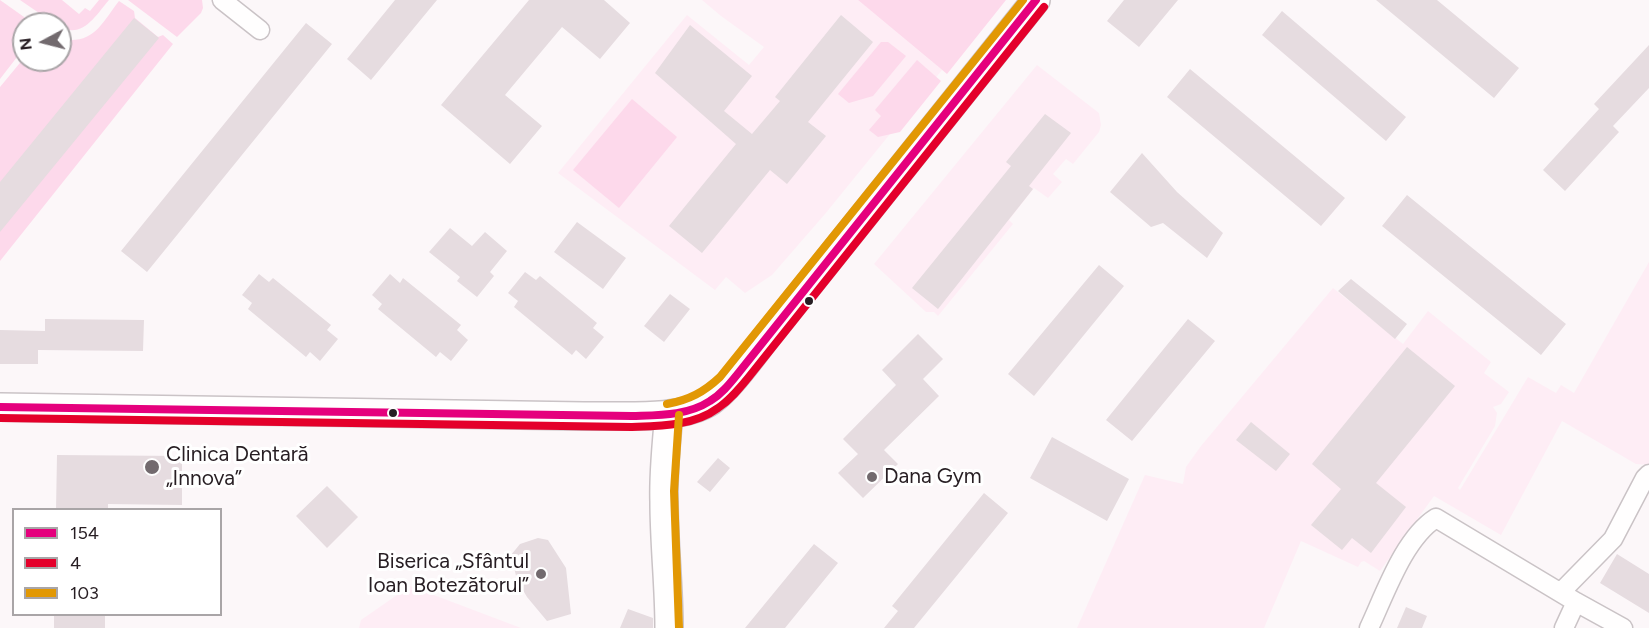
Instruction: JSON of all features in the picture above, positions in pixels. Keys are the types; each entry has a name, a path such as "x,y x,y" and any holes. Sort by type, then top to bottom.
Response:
{"main road":[{"path":"0,407 574,416 669,414 698,408 728,384 1036,0"},
{"path":"669,414 664,481 669,628"}],"street":[{"path":"222,0 260,30"},
{"path":"1564,628 1568,597 1613,539 1645,477 1649,474"},
{"path":"1369,628 1401,559 1414,537 1426,524 1436,518 1623,628"}],"shaded area":[{"path":"0,0 17,12 12,12 12,64 0,79"},
{"path":"20,0 62,0 79,14 85,8 90,11 99,0 109,0 88,24 76,30 72,30 72,12 38,12"},
{"path":"128,0 202,0 203,8 201,13 177,37"},
{"path":"702,0 858,0 942,70 825,214 772,275 745,293 726,277 715,290 558,173 687,15 749,65 764,47"},
{"path":"858,0 1006,0 947,74"},
{"path":"119,1 134,11 135,18 158,37 163,35 173,44 0,261 0,87 12,72 72,72 72,40 89,36 101,25"},
{"path":"881,42 888,42 906,56 873,96 849,103 838,94"},
{"path":"917,60 941,81 900,132 878,137 869,130 881,116 875,110"},
{"path":"1037,65 1099,113 1101,125 1099,132 1073,164 1066,159 1053,174 1062,182 1048,198 1034,188 1009,220 1013,224 938,316 934,312 926,312 874,264"},
{"path":"632,99 677,137 619,208 573,170"},
{"path":"1649,262 1649,465 1636,464 1562,421 1501,535 1434,496 1380,571 1364,561 1358,567 1301,541 1264,628 1077,628 1145,475 1183,484 1186,467 1201,446 1333,288 1403,344 1428,311 1491,362 1484,373 1509,392 1501,404 1493,407 1497,413 1495,426 1458,488 1460,490 1528,377 1556,393 1561,385 1574,393"},
{"path":"410,586 521,628 359,628 361,620"}],"building":[{"path":"395,0 437,0 371,80 347,59"},
{"path":"529,0 604,0 630,23 600,59 562,27 505,95 542,126 510,164 441,105"},
{"path":"1124,0 1178,0 1139,47 1107,21"},
{"path":"1376,0 1437,0 1519,68 1494,98"},
{"path":"1282,11 1406,117 1386,141 1262,35"},
{"path":"841,15 873,42 808,122 826,136 787,184 770,170 702,253 669,226 736,144 655,73 690,25 752,76 724,111 752,134 780,101 775,97"},
{"path":"134,18 159,38 0,232 0,182"},
{"path":"306,23 332,44 147,272 121,251"},
{"path":"1649,45 1649,88 1613,126 1619,132 1565,191 1543,170 1599,109 1594,104"},
{"path":"1190,69 1345,198 1321,226 1167,97"},
{"path":"1045,114 1071,133 1029,186 1033,189 938,309 912,288 1011,166 1006,162"},
{"path":"1142,153 1177,192 1223,233 1207,258 1163,223 1151,227 1110,192"},
{"path":"1407,195 1566,324 1541,355 1382,226"},
{"path":"577,222 626,258 603,289 554,252"},
{"path":"450,228 472,246 485,232 507,251 490,272 494,276 477,297 457,281 460,277 429,252"},
{"path":"1099,265 1124,286 1034,396 1008,374"},
{"path":"525,272 536,280 540,276 597,323 593,328 604,337 586,359 576,350 572,355 514,307 518,301 508,293"},
{"path":"259,274 269,282 273,278 331,325 327,330 338,339 320,361 310,352 306,357 248,309 252,303 242,295"},
{"path":"390,274 400,283 403,278 461,325 457,330 468,340 451,361 440,352 436,357 378,309 382,304 372,295"},
{"path":"1351,279 1407,324 1395,339 1338,291"},
{"path":"670,294 690,309 664,342 644,326"},
{"path":"45,319 144,320 143,351 38,350 38,364 0,364 0,330 45,331"},
{"path":"1188,319 1215,341 1132,441 1106,420"},
{"path":"918,334 943,359 923,379 939,396 884,450 898,464 863,498 838,473 858,454 843,439 896,385 882,370"},
{"path":"1407,347 1455,386 1376,483 1406,507 1371,553 1352,538 1342,550 1311,525 1341,489 1312,464"},
{"path":"1251,422 1290,454 1276,471 1236,440"},
{"path":"1052,437 1129,479 1107,521 1030,478"},
{"path":"57,455 182,456 182,505 108,504 108,508 56,508"},
{"path":"718,458 730,468 710,492 697,482"},
{"path":"327,486 358,517 327,548 296,516"},
{"path":"984,493 1008,513 914,628 884,628 898,611 892,606"},
{"name":"Biserica „Sfântul Ioan Botezătorul”","path":"538,538 548,540 566,568 571,614 547,621 527,597 517,580 511,555 520,544"},
{"path":"814,544 838,563 785,628 745,628"},
{"path":"1617,554 1649,574 1649,613 1600,583"},
{"path":"1406,607 1427,616 1422,628 1397,628"},
{"path":"628,609 653,618 653,628 620,628"},
{"path":"54,616 105,616 105,628 54,628"}],"transit line":[{"name":"103","path":"667,404 696,395 720,377 1023,0"},
{"name":"154","path":"0,407 632,416 672,414 692,410 710,401 726,388 1036,0"},
{"name":"4","path":"0,418 632,427 688,422 709,414 741,386 1044,7"},
{"name":"103","path":"679,415 674,491 679,628"}],"place":[{"name":"Clinica Dentară „Innova”","path":"152,467"},
{"name":"Dana Gym","path":"872,477"},
{"name":"Biserica „Sfântul Ioan Botezătorul”","path":"541,574"}]}
